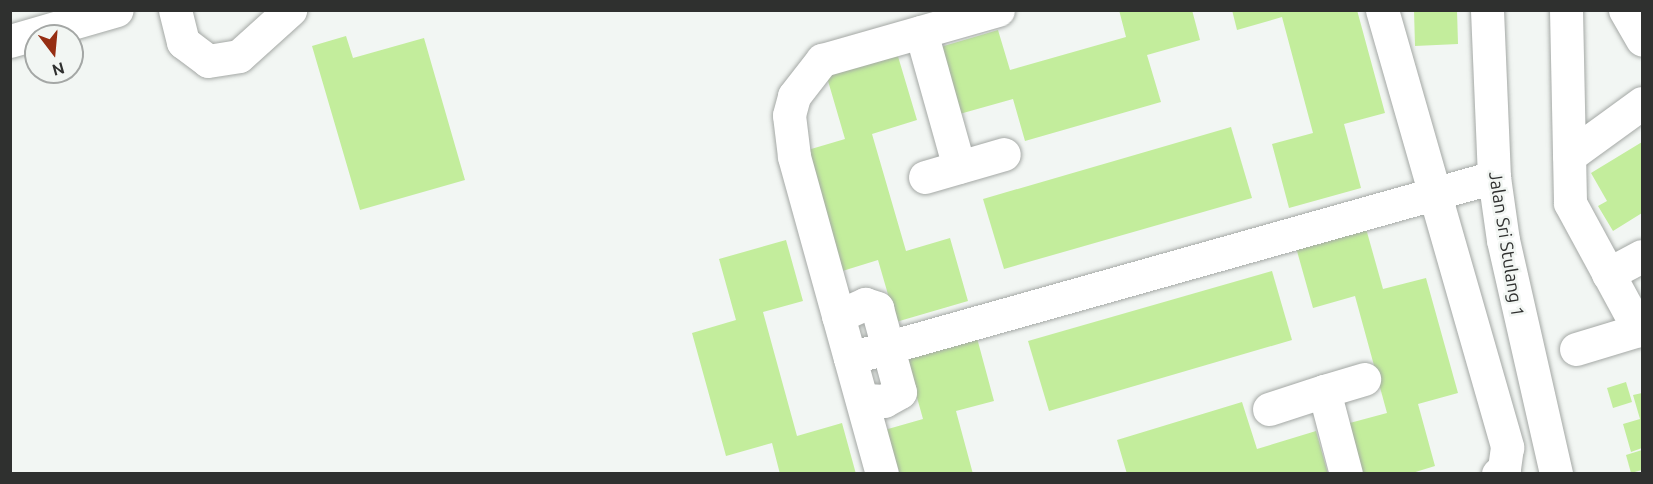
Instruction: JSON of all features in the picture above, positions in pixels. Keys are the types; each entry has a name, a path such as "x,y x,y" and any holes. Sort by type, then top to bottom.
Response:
{"street":[{"path":"10,41 117,10"},
{"path":"175,10 183,42 208,61 239,56 290,10"},
{"path":"882,474 794,156 789,115 794,96 822,60 998,10"},
{"path":"1382,10 1507,447 1504,469 1498,474"},
{"name":"Jalan Sri Stulang 1","path":"1487,10 1494,177 1529,371 1556,474"},
{"path":"1566,10 1570,204 1641,330 1576,349"},
{"path":"1625,10 1642,39"},
{"path":"921,32 959,167"},
{"path":"1569,156 1642,103"},
{"path":"926,177 1004,154"},
{"path":"850,358 1494,177"},
{"path":"1608,274 1642,256"},
{"path":"838,316 865,304 877,308 900,392 884,401 862,400"},
{"path":"1269,409 1364,378"},
{"path":"1323,391 1346,474"}],"building":[{"path":"1119,10 1192,10 1200,40 1147,55 1161,102 1025,141 1013,99 956,115 937,48 998,30 1010,70 1126,37"},
{"path":"1232,10 1357,10 1385,113 1344,124 1361,188 1289,208 1272,144 1313,133 1282,17 1237,30"},
{"path":"1414,10 1457,10 1458,44 1415,46"},
{"path":"346,36 353,58 424,38 465,180 360,210 312,46"},
{"path":"897,53 917,120 872,134 906,251 950,238 968,301 896,322 878,260 836,273 801,152 845,139 826,74"},
{"path":"1231,127 1252,198 1004,269 983,199"},
{"path":"1642,142 1642,213 1613,231 1598,206 1607,201 1591,173"},
{"path":"1365,225 1383,289 1426,278 1458,393 1418,404 1435,466 1409,474 1360,474 1346,424 1387,413 1355,296 1313,308 1295,244"},
{"path":"786,240 803,301 763,312 797,436 842,423 856,474 780,474 772,443 726,456 692,333 736,320 719,259"},
{"path":"1272,271 1292,340 1049,411 1028,341"},
{"path":"977,338 994,401 956,411 973,474 893,474 881,431 923,419 906,358"},
{"path":"1626,382 1632,402 1613,408 1607,388"},
{"path":"1642,393 1642,448 1631,452 1623,424 1640,419 1633,395"},
{"path":"1242,402 1257,449 1316,431 1328,474 1127,474 1117,440"},
{"path":"1642,450 1642,470 1631,473 1626,455"}]}
